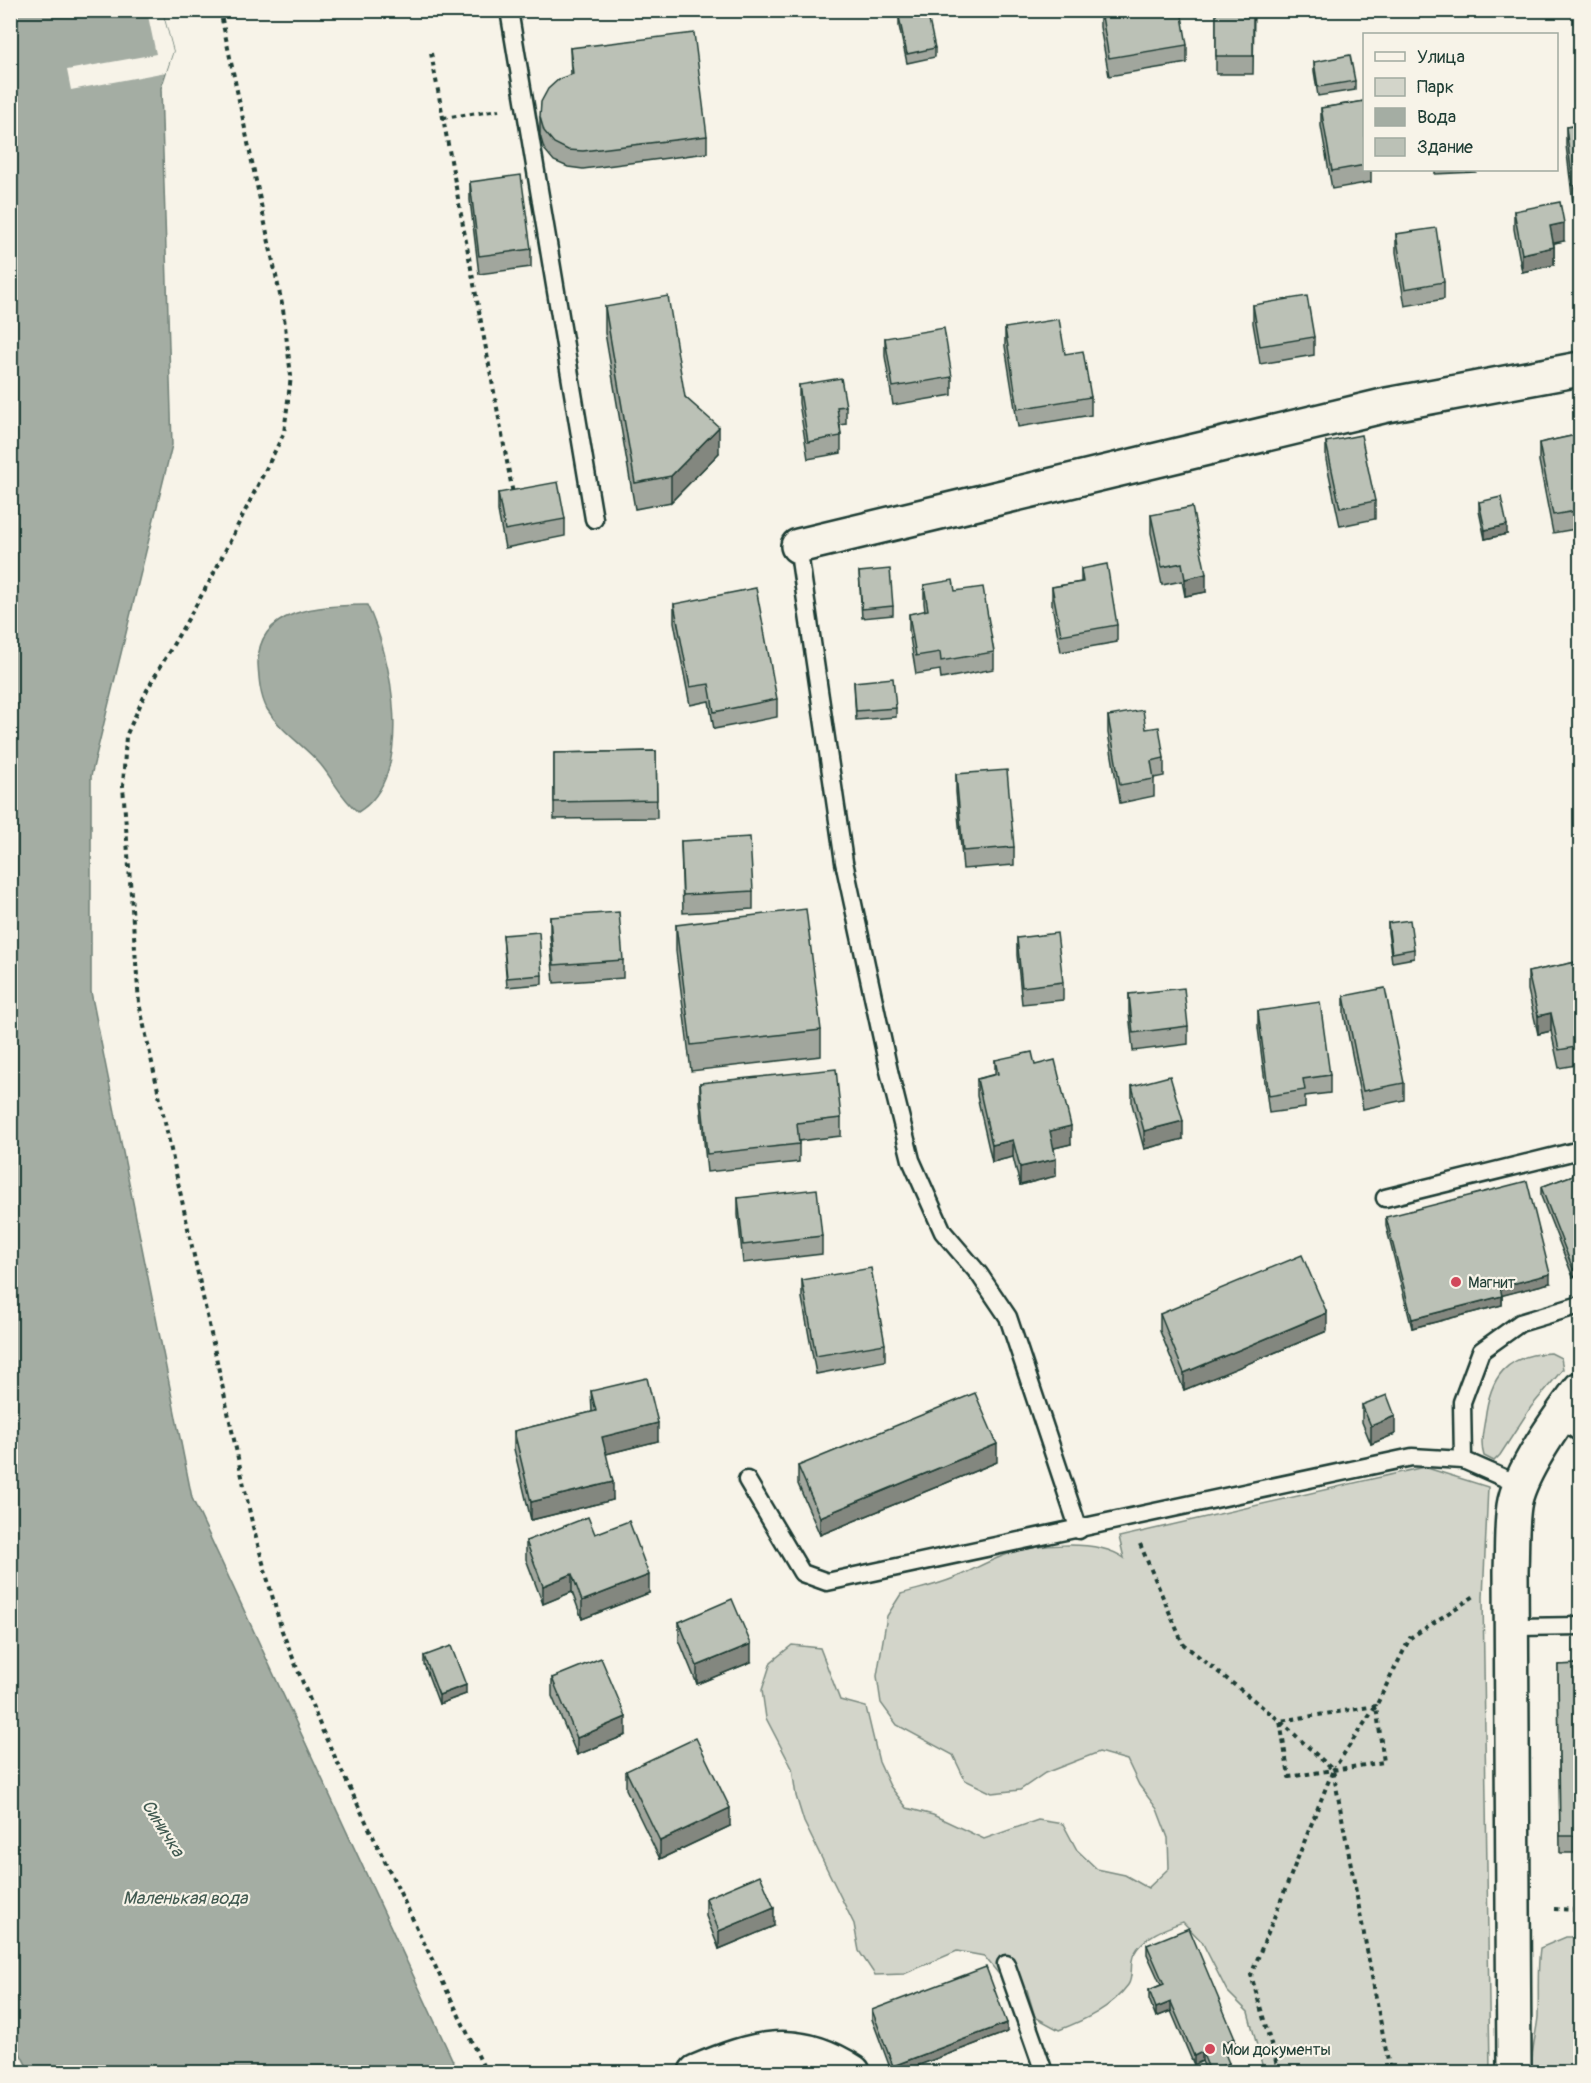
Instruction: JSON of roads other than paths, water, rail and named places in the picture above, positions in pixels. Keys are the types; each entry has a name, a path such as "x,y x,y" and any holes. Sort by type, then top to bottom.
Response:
{"street":[{"path":"798,546 1387,405 1581,369"},
{"path":"1514,2073 1511,1571 1514,1505 1520,1485 1569,1426 1581,1389"},
{"path":"696,2073 759,2049 798,2048 832,2058 853,2073"}],"lane":[{"path":"509,10 594,519"},
{"path":"798,546 844,862 889,1071 911,1160 942,1232 978,1274 1008,1317 1078,1530"},
{"path":"1385,1198 1581,1150"},
{"path":"1463,1460 1462,1402 1481,1352 1520,1323 1581,1305"},
{"path":"747,1480 802,1573 827,1582 1129,1520 1412,1457 1463,1460 1520,1485"},
{"path":"1512,1627 1581,1626"},
{"path":"1006,1964 1044,2073"}],"water":[{"name":"Маленькая вода","path":"10,11 162,11 173,51 161,88 172,445 91,776 91,992 192,1498 458,2072 30,2072 11,2036"},
{"path":"367,605 384,654 390,684 394,714 393,745 387,772 376,795 358,812 343,796 321,765 279,725 267,709 261,693 258,664 261,645 269,630 281,620 313,609"}],"place":[{"name":"Магнит","path":"1456,1282"},
{"name":"Мои документы","path":"1210,2049"}],"water label":[{"name":"Синичка","path":"163,1828"}]}
